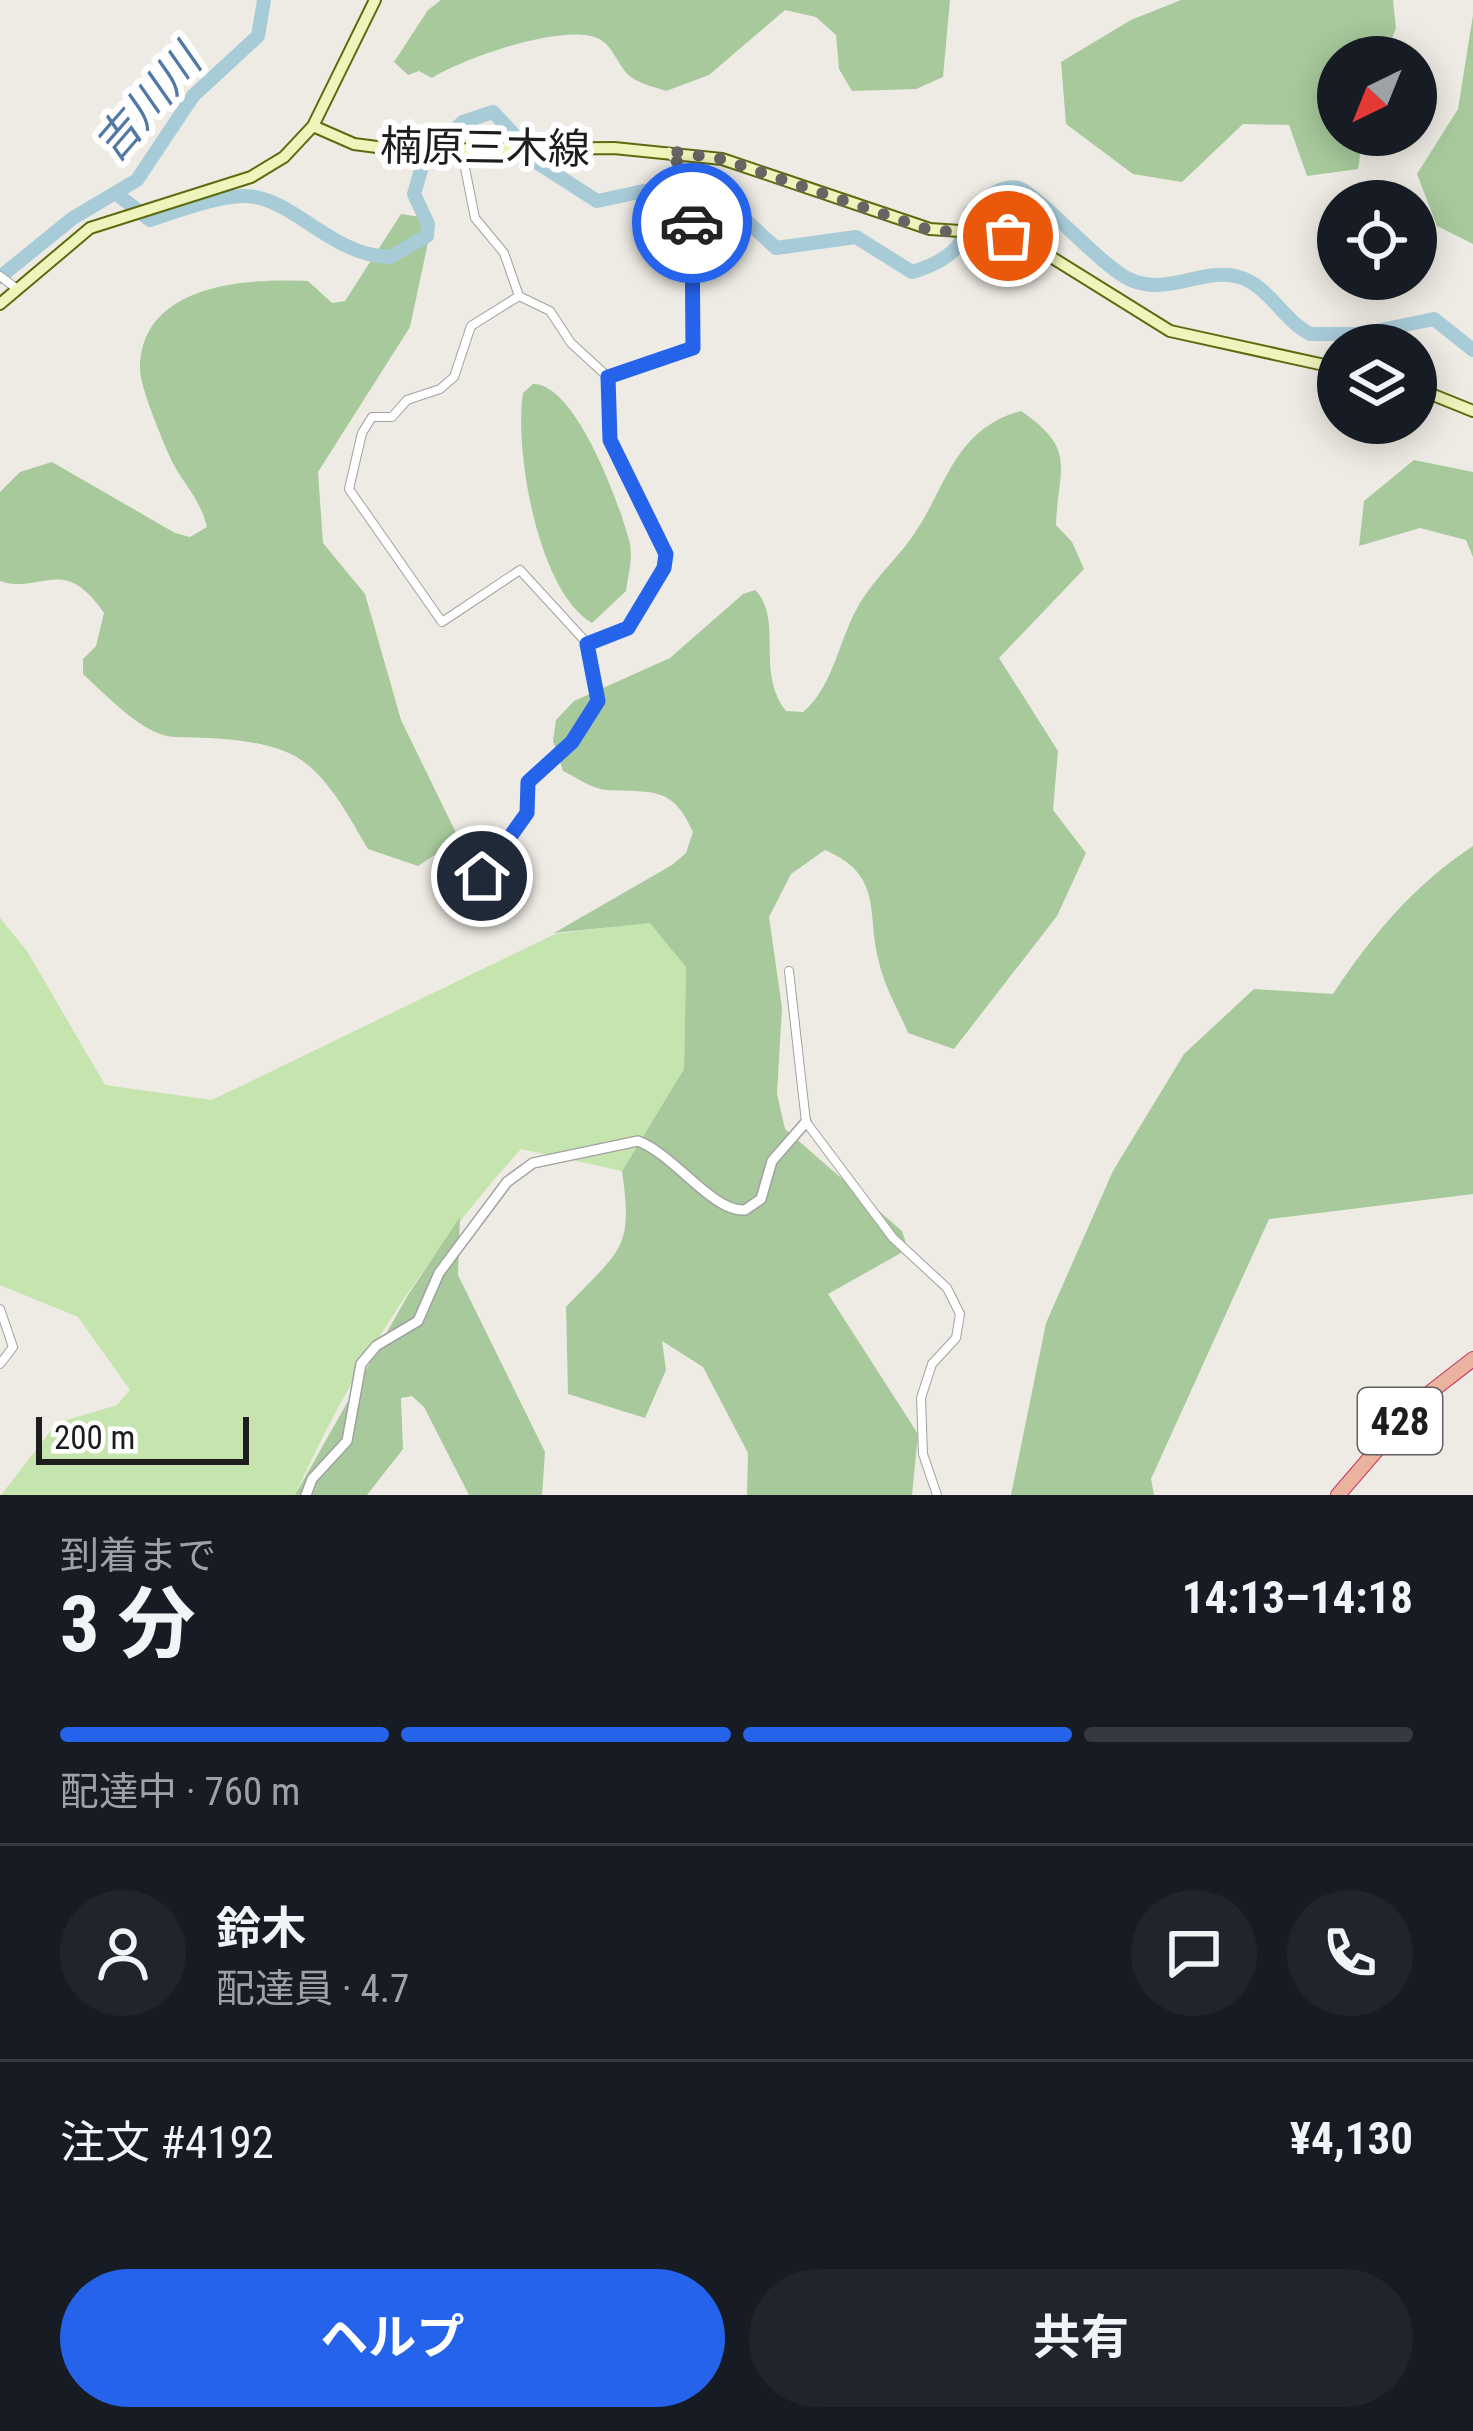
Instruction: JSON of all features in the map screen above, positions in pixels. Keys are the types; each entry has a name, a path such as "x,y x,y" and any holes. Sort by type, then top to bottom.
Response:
{"highway":[{"name":"428","path":"1338,1495 1419,1401 1473,1359"}],"main road":[{"path":"0,304 74,237 267,170 314,125 375,0"},
{"name":"楠原三木線","path":"314,125 354,144 462,153 669,151 722,159 930,230 1027,242 1169,331 1317,363"},
{"path":"1437,397 1473,412"}],"street":[{"path":"608,377 693,348 692,194 686,174 669,151"},
{"path":"462,153 475,218 504,253 519,296 550,311 571,343 608,377 610,440 666,554 664,568 628,628 587,644"},
{"path":"0,276 14,288"},
{"path":"482,876 527,813 528,782 572,742 598,701 587,644 520,570 449,623 442,622 349,491 362,433 372,416 392,417 407,400 440,389 454,377 472,326 519,296"},
{"path":"789,971 801,1069 800,1103 806,1122 893,1238 947,1288 960,1314 956,1338 932,1364 921,1398 923,1454 938,1495"},
{"path":"306,1495 312,1479 347,1441 361,1364 376,1346 418,1321 439,1273 524,1168 638,1141 679,1163 718,1203 745,1210 766,1192 772,1161 806,1122"},
{"path":"0,1309 13,1345 0,1364"}],"green space":[{"path":"441,0 950,0 943,77 916,89 852,91 839,69 836,35 816,17 785,10 709,75 666,91 631,77 606,44 586,35 515,44 432,78 419,71 408,75 394,62 428,10"},
{"path":"1181,0 1393,0 1393,36 1317,36 1317,156 1360,156 1358,169 1307,176 1289,125 1243,124 1182,182 1133,174 1066,124 1061,62 1131,20"},
{"path":"1473,15 1473,244 1437,226 1437,180 1419,180 1417,174 1428,156 1437,156 1437,142 1458,109"},
{"path":"401,214 433,219 410,327 318,472 323,543 365,594 401,720 459,839 418,866 368,849 327,784 293,755 250,742 162,735 126,713 83,674 83,659 96,646 104,613 76,585 64,580 0,581 0,492 20,472 52,462 175,533 190,537 207,527 169,455 147,398 140,367 145,339 178,302 229,285 308,281 332,303 345,301"},
{"path":"533,384 549,389 580,424 607,477 630,544 626,591 592,623 573,607 557,582 534,518 521,418 523,393"},
{"path":"1021,411 1058,449 1061,474 1056,525 1072,542 1084,569 999,658 1058,751 1053,810 1086,853 1057,916 954,1049 908,1033 881,971 869,897 856,871 825,850 791,874 769,917 782,1008 777,1094 785,1129 902,1231 908,1249 828,1294 918,1434 912,1495 747,1495 748,1453 703,1367 662,1341 666,1370 645,1418 568,1394 566,1307 618,1248 626,1218 622,1171 684,1069 686,967 650,923 554,933 672,865 686,853 693,832 668,798 601,789 563,771 553,741 556,720 574,701 670,658 743,594 755,590 768,616 777,696 786,711 803,712 827,679 860,604 923,521 965,447 998,420"},
{"path":"1414,460 1473,472 1473,557 1466,540 1420,528 1359,546 1364,501"},
{"path":"1473,846 1473,1194 1269,1219 1151,1479 1154,1495 1011,1495 1046,1323 1113,1171 1184,1054 1254,989 1333,994 1396,912"},
{"path":"0,918 27,951 105,1085 212,1100 555,934 650,922 686,966 684,1069 622,1171 521,1149 454,1229 394,1313 341,1402 295,1495 1,1495 57,1423 117,1405 130,1390 78,1317 0,1285"},
{"path":"460,1217 458,1275 545,1452 542,1495 469,1495 424,1407 412,1396 401,1398 403,1449 367,1495 295,1495 408,1295"}],"waterway":[{"name":"吉川川","path":"0,277 73,218 137,180 193,96 258,36 264,0"},
{"path":"439,144 463,122 493,112 522,143"},
{"path":"530,158 597,201 644,191 729,205 776,248 856,237 912,272 952,252 964,235 970,212 986,199 1005,188 1018,188 1131,280 1158,285 1212,276 1239,277 1259,287 1310,334 1361,334 1434,319 1473,350"},
{"path":"118,195 150,220 220,199 261,198 349,247 390,257 427,236 428,224 414,194 423,163"}],"way so far":[{"path":"692,223 686,174 669,151 722,159 930,230 1008,236"}],"route":[{"path":"482,876 510,843 527,813 528,782 572,742 598,701 587,644 628,628 664,568 666,554 610,440 608,377 693,348 692,223"}]}
